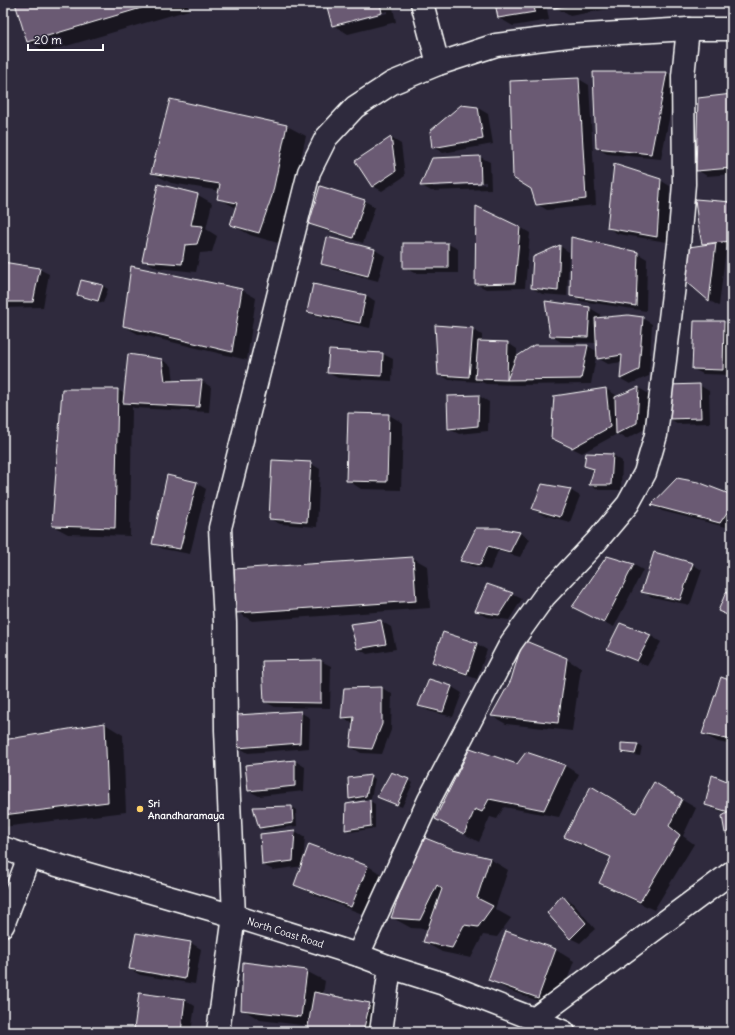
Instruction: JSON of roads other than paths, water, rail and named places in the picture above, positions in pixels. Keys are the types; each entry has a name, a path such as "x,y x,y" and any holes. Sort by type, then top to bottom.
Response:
{"street":[{"path":"422,3 438,64"},
{"path":"358,955 429,800 511,643 544,597 596,542 628,504 645,473 656,434 679,244 684,184 683,76 688,29"},
{"path":"218,1032 234,916 226,730 220,528 309,172 326,138 355,107 392,82 438,64 496,45 568,36 688,29 732,29"},
{"name":"North Coast Road","path":"3,848 29,858 234,916 358,955 444,984 534,1019 563,1032"},
{"path":"3,925 29,858"},
{"path":"534,1019 732,872"},
{"path":"381,1032 390,967"}],"place":[{"name":"Sri Anandharamaya","path":"140,809"}]}
